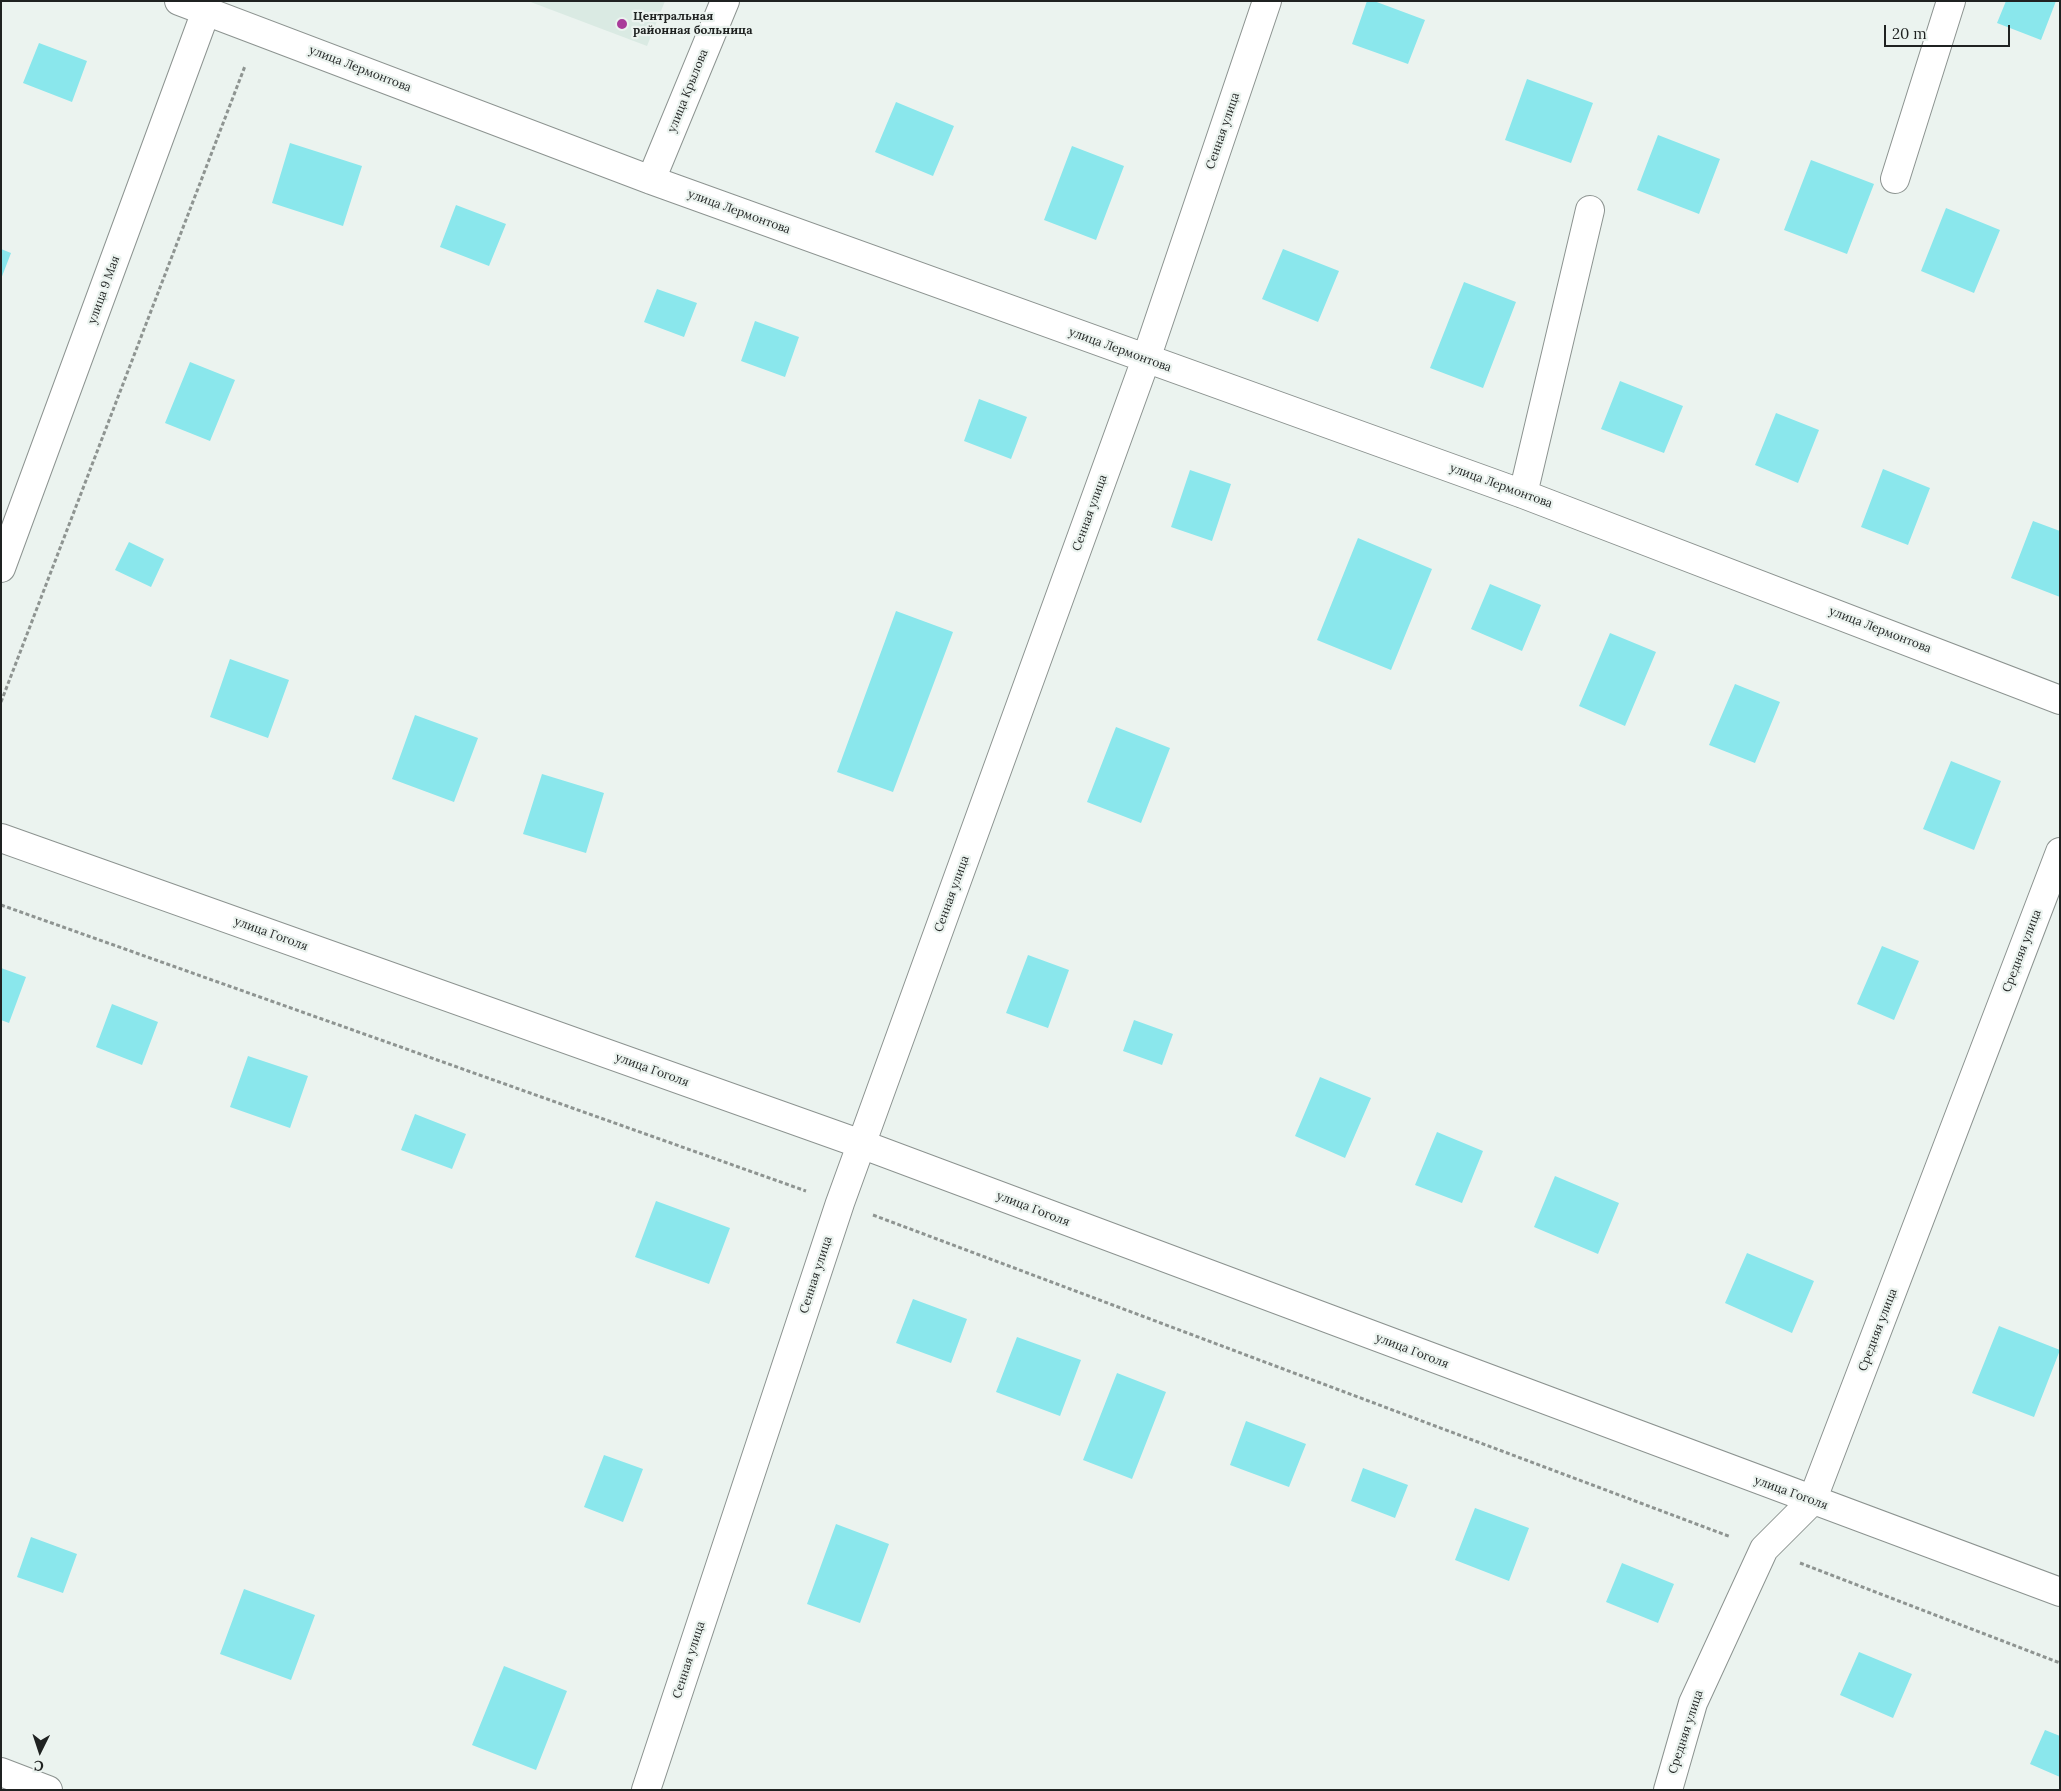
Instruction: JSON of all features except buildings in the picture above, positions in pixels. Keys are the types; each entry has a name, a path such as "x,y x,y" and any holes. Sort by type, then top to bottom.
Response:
{"street":[{"name":"улица Лермонтова","path":"179,1 651,180 1146,360 1524,494 2060,700"},
{"name":"улица Крылова","path":"651,180 725,1"},
{"name":"Сенная улица","path":"646,1790 840,1203 1146,360 1267,1"},
{"path":"1895,180 1951,1"},
{"name":"улица 9 Мая","path":"1,568 206,11"},
{"path":"1524,494 1590,210"},
{"name":"улица Гоголя","path":"1,838 861,1144 1812,1501 2060,1592"},
{"name":"Средняя улица","path":"1668,1790 1693,1703 1764,1549 1812,1501 2060,852"},
{"path":"1,1772 48,1790"}],"path":[{"path":"1,702 259,30"},
{"path":"1,905 840,1203 1764,1549 2060,1663"}],"shaded area":[{"name":"Центральная районная больница","path":"528,1 665,1 647,46"}],"place":[{"name":"Центральная районная больница","path":"622,24"}]}
